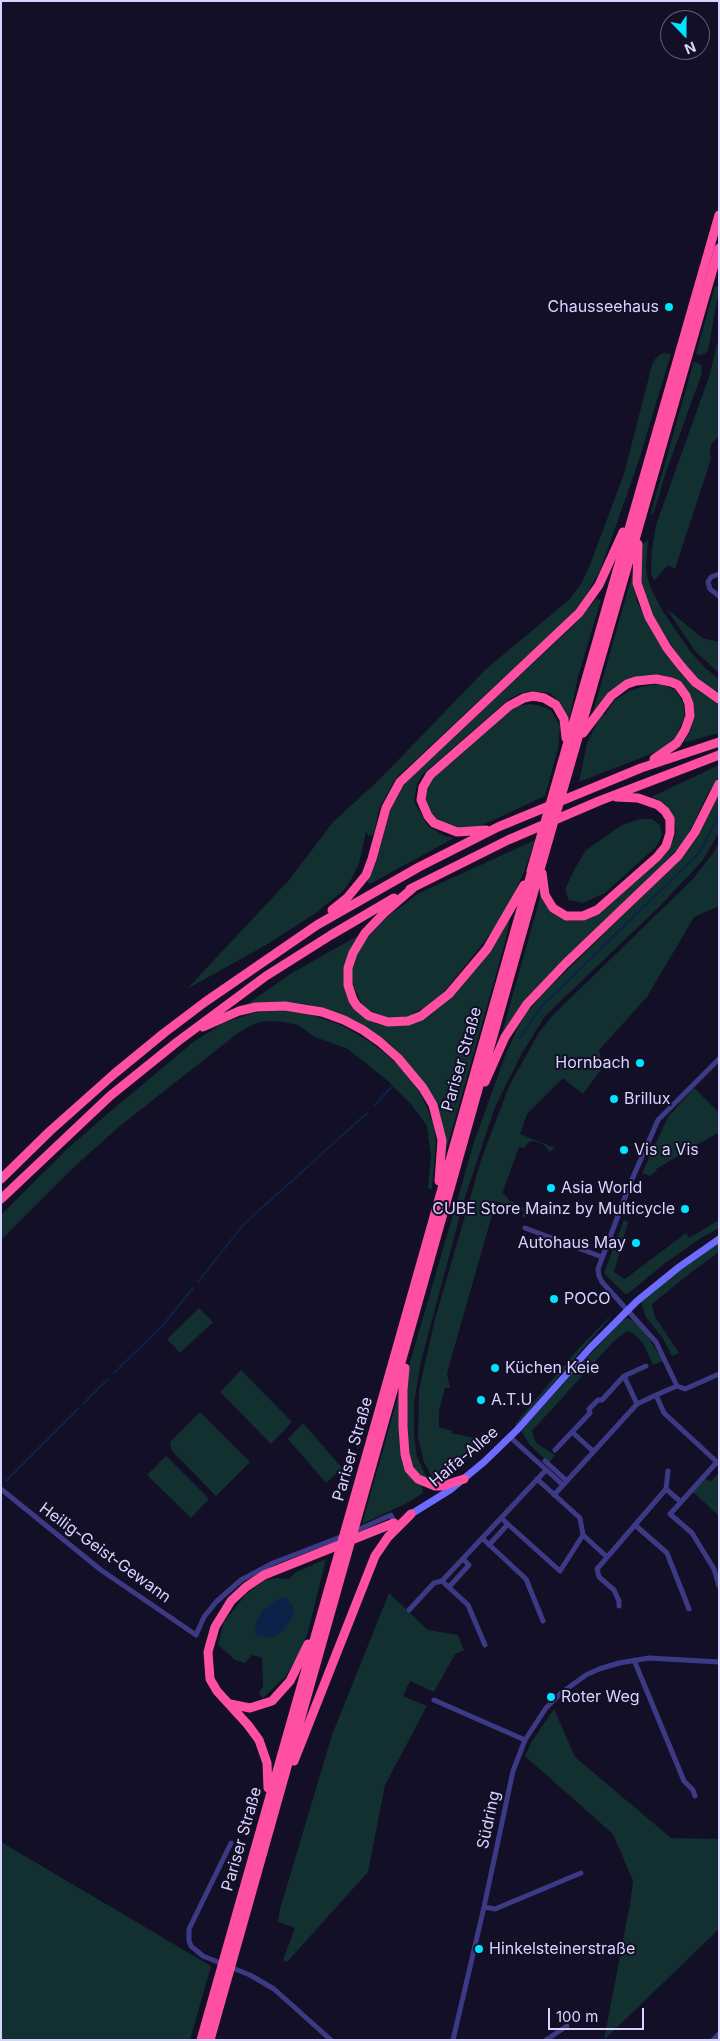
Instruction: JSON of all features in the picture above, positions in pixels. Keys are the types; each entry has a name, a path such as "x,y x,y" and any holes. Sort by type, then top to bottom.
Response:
{"highway":[{"path":"475,1102 566,752 719,215"},
{"path":"414,887 384,912 366,932 353,952 348,968 348,985 357,1006 369,1016 388,1022 408,1021 420,1016 449,994 487,949 537,866 578,739 719,248"},
{"path":"284,946 340,904 355,889 366,874 386,808 394,791 405,777 579,613 599,584 635,507"},
{"path":"643,514 639,529 636,569 637,583 645,609 656,632 681,666 695,682 719,699"},
{"path":"578,739 604,704 619,689 636,681 646,679 671,682 682,690 689,704 688,723 677,743 641,768"},
{"path":"498,828 468,832 450,829 434,823 428,816 422,800 423,787 430,775 509,706 518,700 533,696 544,698 551,702 560,712 566,724 566,752"},
{"path":"1,1179 50,1131 128,1062 204,1002 284,946 378,888 513,821 641,768 719,742"},
{"path":"1,1198 110,1096 176,1042 266,976 324,939 414,887 508,840 595,803 719,755"},
{"path":"475,1102 505,1037 527,1004 552,977 678,856 695,832 719,784"},
{"path":"537,866 549,903 566,916 582,916 597,910 666,846 669,840 671,824 668,816 658,805 625,796 595,803"},
{"name":"Pariser Straße","path":"201,2040 436,1207 537,866"},
{"path":"176,1042 222,1017 239,1011 268,1006 309,1009 344,1020 363,1030 398,1058 418,1082 433,1105 442,1140 436,1207"},
{"name":"Pariser Straße","path":"210,2040 475,1102"},
{"path":"414,1322 402,1390 403,1427 407,1463 415,1476 431,1485 442,1486 464,1479"},
{"path":"281,1791 308,1730 375,1556 388,1537 411,1514"},
{"path":"262,1823 269,1784 267,1763 254,1732 213,1686 207,1664 211,1636 220,1617 231,1601 246,1587 264,1576 394,1523"},
{"path":"230,1704 243,1707 258,1706 272,1701 280,1695 299,1664 324,1605"}],"street":[{"path":"719,574 711,577 708,582 710,589 719,596"},
{"path":"719,1059 658,1120 635,1173 598,1269 600,1279 656,1342 677,1386 684,1389 719,1374"},
{"path":"525,1228 602,1257"},
{"name":"Haifa-Allee","path":"394,1523 464,1479 510,1437 628,1310 666,1277 719,1239"},
{"path":"555,1450 590,1413 593,1405 598,1400 602,1400 624,1376 646,1366"},
{"path":"624,1376 637,1404"},
{"path":"554,1494 637,1404 677,1386"},
{"path":"656,1395 664,1413 718,1463 670,1514 692,1533 714,1569 719,1586"},
{"path":"572,1432 593,1452"},
{"path":"510,1437 565,1483"},
{"path":"409,1610 434,1583 442,1581 537,1479 545,1465"},
{"path":"619,1606 614,1590 597,1573 597,1569 666,1489 668,1471"},
{"path":"537,1479 580,1518 583,1535 607,1557"},
{"path":"666,1489 682,1502"},
{"name":"Heilig-Geist-Gewann","path":"1,1490 101,1570 196,1635 204,1617 216,1602 231,1588 255,1572 391,1515 394,1523"},
{"path":"501,1518 560,1571 583,1535"},
{"path":"489,1545 508,1524"},
{"path":"635,1525 667,1552 689,1609"},
{"path":"482,1538 526,1579 543,1621"},
{"path":"449,1587 469,1565 462,1559"},
{"path":"442,1581 468,1605 485,1645"},
{"name":"Südring","path":"453,2040 484,1907 512,1772 525,1740 549,1705 572,1684 599,1669 634,1660 649,1658 719,1662"},
{"path":"634,1660 684,1782 693,1790 695,1796"},
{"path":"434,1700 525,1740"},
{"path":"232,1842 189,1929 191,1946 203,1956 250,1976 282,1995 331,2040"},
{"path":"484,1907 495,1909 581,1873"},
{"path":"546,2040 567,2026"},
{"path":"714,2039 719,2034"}],"green space":[{"path":"715,286 719,287 719,291 708,350 700,355 696,354"},
{"path":"719,336 719,436 711,444 711,459 675,569 668,565 654,581 651,573 656,525 710,374"},
{"path":"662,353 671,354 639,460 600,571 585,597 573,613 396,778 379,809 374,834 369,836 366,832 359,863 344,890 317,912 268,944 187,989 289,880 333,822 381,778 485,670 570,599 581,584 590,565 624,474 652,365 655,359"},
{"path":"694,361 701,365 702,373 665,475 654,512 650,516"},
{"path":"648,540 646,567 652,591 664,613 690,651 705,668 719,679 719,694 702,683 682,661 653,617 641,581 642,545"},
{"path":"633,572 637,602 657,640 681,674 699,691 719,704 719,733 683,743 691,730 694,711 686,689 641,677 593,712"},
{"path":"596,599 601,600 578,677 569,720 560,702 550,693 531,691 521,693 509,699 423,774 417,784 414,801 427,825 444,836 454,838 370,884 367,882 376,863 391,808 406,782 577,622"},
{"path":"666,608 702,638 719,642 719,673 695,651"},
{"path":"661,684 675,690 683,702 685,716 674,740 666,748 579,782 587,743 601,715 605,714 615,700 629,691"},
{"path":"529,704 551,710 560,726 558,749 545,796 474,829 464,830 443,824 435,818 428,811 425,793 435,775 503,716 518,706"},
{"path":"719,765 719,776 706,797 688,835 679,847 654,874 535,989 516,1012 500,1040 541,894 547,907 553,913 562,919 572,921 581,921 593,916 608,906 664,856 675,837 676,829 667,806 660,800 651,797"},
{"path":"719,794 719,832 703,860 659,907 545,1016 521,1055 495,1107 464,1200 421,1361 414,1403 414,1437 417,1457 428,1480 421,1478 410,1464 405,1427 409,1366 474,1142 505,1056 517,1029 528,1011 540,997 685,854 698,836"},
{"path":"640,819 652,819 660,825 662,835 656,847 605,893 583,903 569,900 565,890 586,850 622,825"},
{"path":"535,840 525,870 508,906 492,932 444,992 425,1007 407,1017 395,1019 382,1017 372,1014 363,1007 352,983 352,971 360,946 384,919 419,893"},
{"path":"719,842 719,906 694,917 647,997 599,1050 601,1059 606,1063 583,1094 563,1078 527,1114 520,1134 555,1148 550,1152 543,1144 534,1141 529,1142 524,1148 519,1147 502,1194 507,1196 508,1200 517,1204 517,1207 523,1207 526,1214 524,1218 522,1217 524,1211 496,1201 447,1373 450,1388 445,1388 439,1411 439,1427 452,1431 451,1433 484,1440 455,1472 441,1479 433,1479 424,1462 418,1438 419,1390 435,1319 482,1157 510,1084 540,1031 554,1014 693,879 714,852"},
{"path":"511,914 505,943 444,1158 444,1134 435,1102 392,1046 373,1032 330,1011 307,1004 287,1002 246,1005 290,974 359,935 344,981 367,1019 377,1024 394,1026 417,1022 431,1014 454,994"},
{"path":"274,1010 307,1013 343,1026 385,1053 401,1068 421,1094 433,1123 436,1141 432,1189 428,1188 431,1157 427,1126 411,1104 389,1082 348,1049 315,1037 298,1025 265,1021 254,1024 238,1033 120,1126 74,1167 1,1240 1,1215 67,1149 112,1110 192,1043 223,1023 253,1013"},
{"path":"694,1088 719,1113 719,1132 656,1169 657,1171 650,1176 642,1173 668,1117"},
{"path":"624,1220 628,1222 614,1272 625,1279 686,1233 689,1238 719,1220 719,1228 665,1263 629,1293 625,1294 604,1273"},
{"path":"719,1243 719,1252 652,1304 655,1317 679,1353 672,1356 662,1337 646,1317 641,1302 673,1275"},
{"path":"199,1308 213,1322 180,1353 167,1339"},
{"path":"613,1313 516,1426 515,1424 579,1348"},
{"path":"628,1318 634,1321 646,1334 663,1361 653,1365 643,1343 633,1333 627,1331 612,1343 532,1431 536,1443 555,1455 549,1463 529,1444 521,1430 621,1321"},
{"path":"241,1370 292,1422 271,1444 220,1392"},
{"path":"399,1393 401,1448 422,1487 423,1493 407,1503 362,1524"},
{"path":"200,1412 250,1462 216,1496 172,1451 170,1442"},
{"path":"303,1423 342,1468 326,1483 288,1439"},
{"path":"166,1456 209,1499 191,1518 147,1475"},
{"path":"719,1473 719,1516 693,1492 705,1479 711,1481"},
{"path":"326,1559 308,1632 297,1658 285,1677 263,1698 259,1693 263,1686 262,1658 252,1655 245,1663 235,1660 218,1645 224,1622 246,1594 265,1580 289,1579 296,1572"},
{"path":"389,1593 428,1630 458,1635 464,1650 455,1654 434,1692 410,1681 403,1696 427,1706 385,1785 368,1872 287,1962 283,1960 295,1928 278,1922 280,1909 332,1735"},
{"path":"554,1709 575,1757 671,1838 719,1839 719,1929 604,2040 633,1881 613,1834 525,1756 532,1741"},
{"path":"1,1842 211,1966 190,2040 1,2040"}],"water":[{"path":"286,1597 293,1607 292,1617 285,1629 271,1638 254,1633 256,1623 262,1611 279,1599"}],"waterway":[{"path":"520,1038 541,1007 699,853 719,816"},
{"path":"374,1106 393,1085"},
{"path":"198,1282 243,1225 367,1113"},
{"path":"114,1373 163,1325 193,1288"},
{"path":"83,1404 107,1380"},
{"path":"6,1481 79,1408"}],"place":[{"name":"Chausseehaus","path":"669,307"},
{"name":"Hornbach","path":"640,1063"},
{"name":"Brillux","path":"614,1099"},
{"name":"Vis a Vis","path":"624,1150"},
{"name":"Asia World","path":"551,1188"},
{"name":"CUBE Store Mainz by Multicycle","path":"685,1209"},
{"name":"Autohaus May","path":"636,1243"},
{"name":"POCO","path":"554,1299"},
{"name":"Küchen Keie","path":"495,1368"},
{"name":"A.T.U","path":"481,1400"},
{"name":"Roter Weg","path":"551,1697"},
{"name":"Hinkelsteinerstraße","path":"479,1949"}]}
